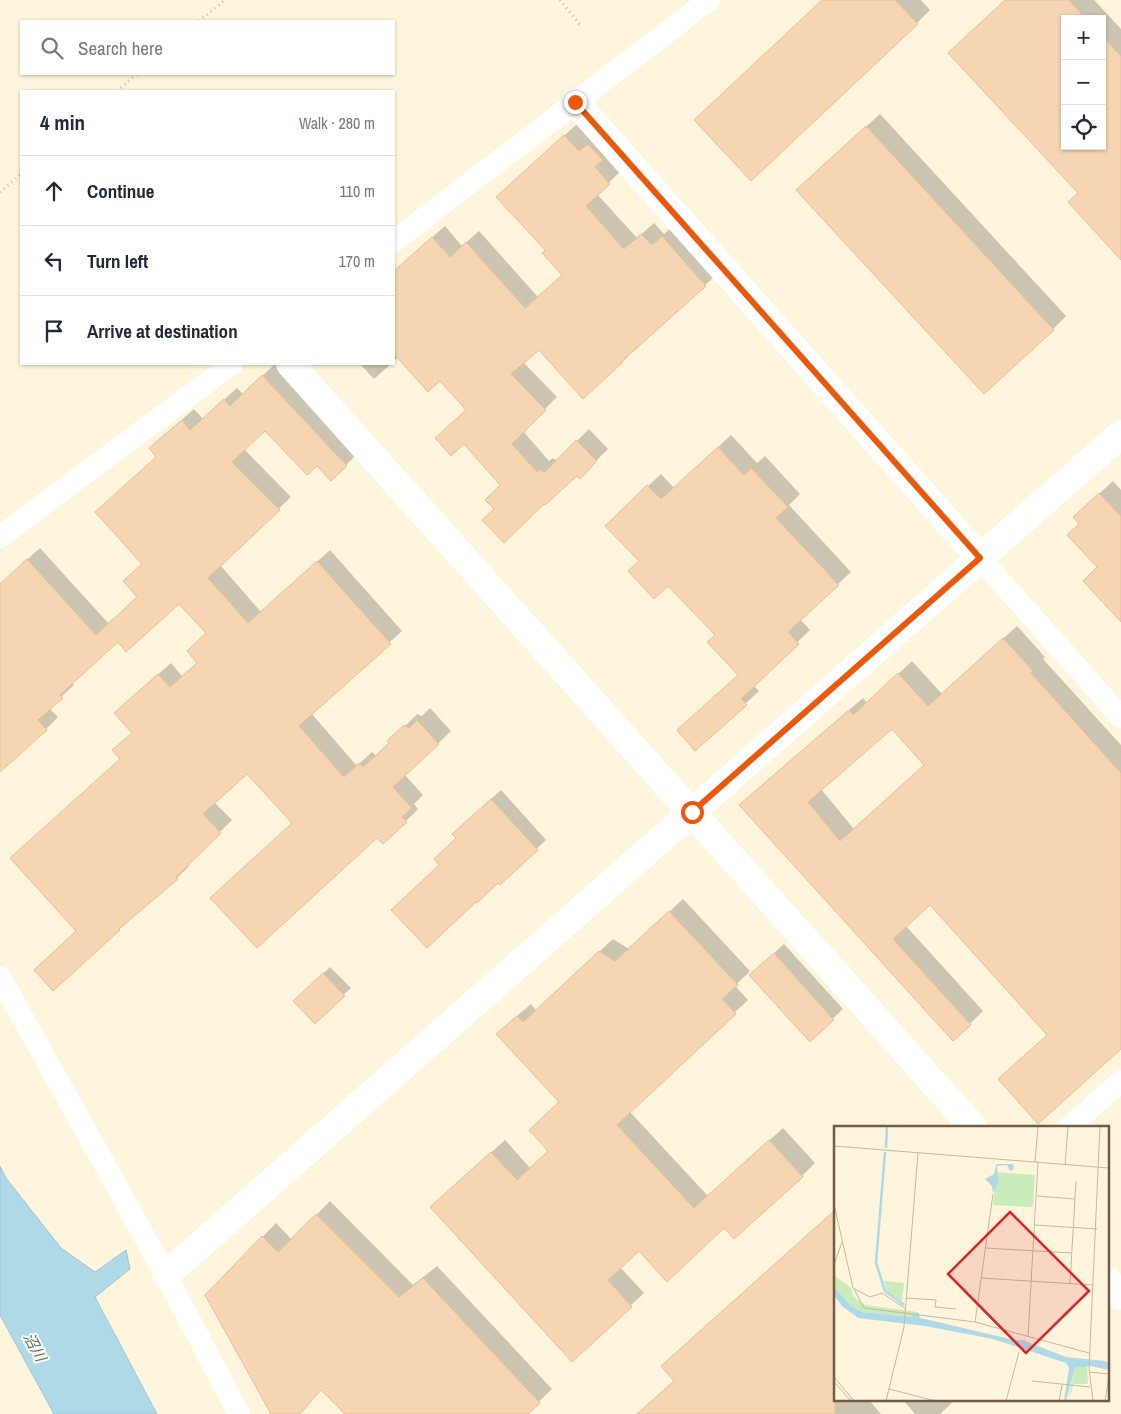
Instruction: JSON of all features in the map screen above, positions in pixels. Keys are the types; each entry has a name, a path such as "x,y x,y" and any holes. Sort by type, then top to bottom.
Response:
{"street":[{"path":"395,240 709,0"},
{"path":"575,102 1121,717"},
{"path":"0,537 231,365"},
{"path":"291,365 972,1126"},
{"path":"166,1275 1121,434"},
{"path":"0,977 166,1275 239,1414"},
{"path":"1070,1126 1121,1081"},
{"path":"1108,1281 1121,1296"}],"path":[{"path":"201,20 225,0"},
{"path":"560,0 580,25"},
{"path":"118,90 136,75"},
{"path":"0,192 20,175"}],"water":[{"name":"沼川","path":"0,1166 6,1178 61,1248 95,1272 126,1250 130,1269 95,1297 157,1414 54,1414 0,1315"}],"building":[{"path":"822,0 895,0 918,24 751,181 694,120"},
{"path":"1005,0 1069,0 1082,15 1061,15 1061,150 1106,150 1106,40 1121,56 1121,260 1068,202 1078,193 948,53"},
{"path":"866,126 1054,330 984,394 796,190"},
{"path":"564,135 579,151 588,144 603,160 595,167 610,184 586,206 624,249 641,234 652,245 662,236 706,286 622,361 583,399 539,350 511,374 546,410 512,444 537,472 541,469 544,473 576,440 597,461 580,479 577,476 544,504 504,543 482,520 494,509 485,500 500,485 464,444 451,456 435,438 466,410 440,381 428,392 395,355 395,270 432,237 450,257 466,242 525,308 562,275 542,253 545,250 496,197"},
{"path":"262,375 347,466 331,481 317,466 307,475 265,431 232,462 280,510 208,578 248,623 317,561 391,644 299,726 344,777 359,763 363,767 389,743 387,741 404,725 409,728 417,720 439,744 393,787 412,808 402,817 407,822 383,844 377,838 257,948 210,898 292,823 247,774 203,814 221,833 176,877 178,879 119,929 53,991 34,970 76,931 10,858 120,759 112,750 132,733 114,713 158,674 170,687 197,663 187,651 206,633 179,604 126,652 118,642 60,695 63,698 38,720 47,730 0,772 0,584 27,559 96,635 137,597 123,581 142,564 95,512 156,457 149,448 182,420 190,430 224,399 230,406"},
{"path":"718,447 744,475 751,468 788,507 776,518 839,585 788,632 799,644 741,699 747,705 695,751 677,730 738,675 707,642 715,635 668,586 654,599 628,571 639,561 605,526 647,485 661,499"},
{"path":"1099,493 1121,516 1121,622 1083,581 1097,567 1067,535 1079,524 1073,517"},
{"path":"1003,638 1033,671 1031,673 1121,773 1121,1049 1038,1124 998,1079 1047,1035 930,905 893,939 971,1025 953,1041 739,805 849,710 853,715 898,673 928,706","holes":["892,729 924,765 840,841 808,802"]},
{"path":"491,799 538,850 500,885 498,883 476,902 427,948 391,910 439,865 434,859 456,838 452,834"},
{"path":"669,911 738,985 722,999 736,1014 617,1125 694,1208 769,1140 803,1177 734,1239 724,1228 667,1282 639,1251 608,1280 632,1307 572,1362 430,1207 491,1152 517,1180 548,1151 529,1130 559,1102 496,1034 517,1016 523,1022 599,951 615,961"},
{"path":"774,953 834,1020 810,1042 749,975"},
{"path":"323,973 345,996 315,1024 293,1001"},
{"path":"834,1211 835,1414 637,1414 674,1381 661,1366"},
{"path":"316,1214 399,1297 423,1278 540,1403 528,1414 345,1414 321,1390 300,1414 271,1414 205,1295 262,1236 278,1252"}],"route":[{"path":"575,102 980,558 692,812"}]}
